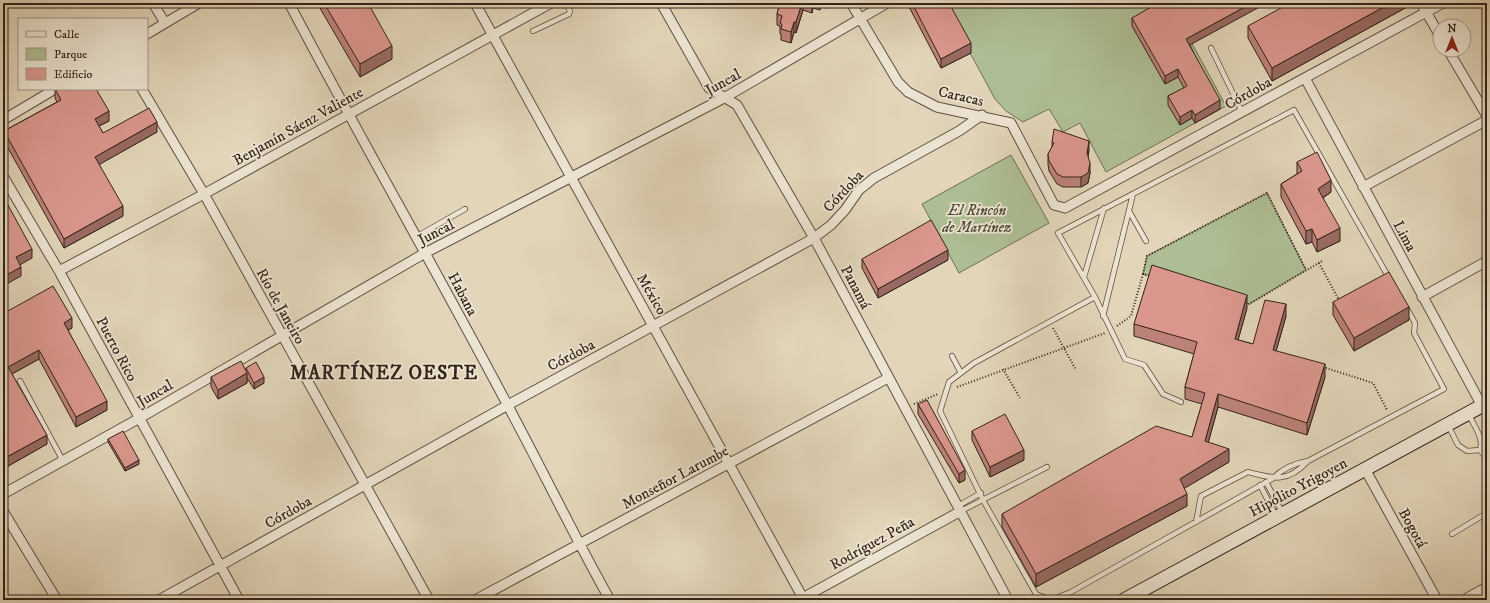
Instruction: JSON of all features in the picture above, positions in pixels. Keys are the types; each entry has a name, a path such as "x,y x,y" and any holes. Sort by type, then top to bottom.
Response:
{"street":[{"path":"153,3 165,23"},
{"path":"148,33 199,3"},
{"name":"Habana","path":"289,3 348,114 508,405 579,544 610,600"},
{"name":"México","path":"475,3 570,179 654,326 802,599"},
{"name":"Benjamín Sáenz Valiente","path":"59,271 204,194 551,3"},
{"name":"Panamá","path":"661,3 709,88 737,105 814,238 1008,600"},
{"name":"Caracas","path":"851,3 859,19 898,82 908,92 937,107 982,115 1011,123 1054,205 1065,208"},
{"name":"Juncal","path":"3,494 138,419 425,253 724,98 887,3"},
{"path":"1421,3 1432,22"},
{"name":"Córdoba","path":"1065,208 1443,3"},
{"path":"1453,58 1487,116"},
{"name":"Lima","path":"1305,78 1422,297 1485,405"},
{"path":"3,120 53,90"},
{"name":"Río de Janeiro","path":"143,90 204,194 429,600"},
{"name":"Córdoba","path":"159,600 508,405 814,238 831,226 846,210 859,190 874,178 959,131 982,115"},
{"path":"1363,187 1487,120"},
{"name":"Puerto Rico","path":"3,176 59,271 138,419 239,600"},
{"path":"1422,297 1487,261"},
{"name":"Monseñor Larumbe","path":"475,600 888,378"},
{"name":"Hipólito Yrigoyen","path":"1124,600 1485,405"},
{"name":"Bogotá","path":"1365,469 1437,600"},
{"name":"Rodríguez Peña","path":"802,599 959,509"},
{"path":"3,511 57,600"},
{"path":"1467,598 1487,587"}],"lane":[{"path":"533,31 569,14 570,11 566,3"},
{"path":"1210,48 1242,112"},
{"path":"1181,402 1163,394 1144,365 1125,359 1084,277 1058,233 1294,110 1392,282"},
{"path":"1103,316 1133,194"},
{"path":"1084,277 1104,208"},
{"path":"416,237 434,229 465,209"},
{"path":"1129,211 1146,241"},
{"path":"1094,297 974,363 949,382 940,412 983,500 1036,594 1051,600 1071,592 1272,479 1284,468 1298,462 1308,461"},
{"path":"1196,522 1201,496 1248,472 1272,479 1288,476 1302,468 1308,461 1444,389 1414,333 1415,323 1403,302"},
{"path":"952,356 961,373"},
{"path":"20,381 63,461"},
{"path":"1468,414 1479,434 1481,446 1480,450 1487,460"},
{"path":"1447,425 1458,445 1466,451 1480,450"},
{"path":"959,509 983,500 1047,467"},
{"path":"1266,482 1280,515"},
{"path":"1260,485 1280,515"},
{"path":"959,509 981,494"},
{"path":"1452,534 1487,513"}],"path":[{"path":"905,408 1003,369 1111,331 1131,316 1147,256 1267,193 1306,270"},
{"path":"1245,307 1322,261"},
{"path":"1319,263 1341,302"},
{"path":"1143,274 1158,278"},
{"path":"1241,302 1249,304"},
{"path":"1050,322 1076,370"},
{"path":"1318,365 1374,383 1390,418"},
{"path":"1003,369 1020,398"}],"green space":[{"path":"943,3 1170,3 1226,106 1106,172 1080,123 1063,132 1049,109 1023,122 1006,111 995,99"},
{"name":"El Rincón de Martínez","path":"1011,155 1049,223 959,273 922,204"},
{"path":"1267,193 1306,270 1249,304 1143,274 1147,256"}],"building":[{"path":"324,3 368,3 392,46 360,64"},
{"path":"780,3 802,3 791,32 781,29 782,24 780,23 782,16 777,14"},
{"path":"912,3 949,3 971,43 941,59"},
{"path":"1158,3 1252,3 1186,39 1220,100 1195,115 1192,110 1180,117 1168,96 1187,86 1178,69 1165,76 1132,18"},
{"path":"1290,3 1391,3 1272,68 1248,26"},
{"path":"56,90 97,90 109,111 95,119 103,133 149,108 157,122 95,157 123,206 64,239 4,131 61,100"},
{"path":"1054,129 1089,141 1087,153 1090,163 1088,173 1081,177 1063,177 1057,174 1049,161 1048,154 1054,143 1052,142"},
{"path":"1317,152 1331,180 1318,189 1340,228 1317,240 1312,229 1306,231 1281,184 1302,171 1297,162"},
{"path":"3,196 32,249 16,257 21,267 3,277"},
{"path":"931,220 948,250 878,289 862,259"},
{"path":"1152,265 1247,295 1235,339 1253,344 1265,300 1286,304 1273,350 1325,364 1307,423 1218,394 1205,441 1229,449 1180,479 1187,494 1036,574 1002,514 1156,426 1192,437 1205,393 1185,387 1197,342 1134,324"},
{"path":"1389,272 1409,307 1354,338 1333,302"},
{"path":"53,286 72,318 64,323 107,401 76,417 39,350 8,367 47,435 3,459 3,311 5,310 6,312"},
{"path":"241,361 247,373 218,390 211,377"},
{"path":"256,362 264,377 254,383 246,368"},
{"path":"927,400 965,470 959,474 918,404"},
{"path":"1005,414 1024,450 990,467 972,431"},
{"path":"123,431 139,460 125,468 108,439"}],"district":[{"name":"MARTÍNEZ OESTE","path":"384,372"}]}
